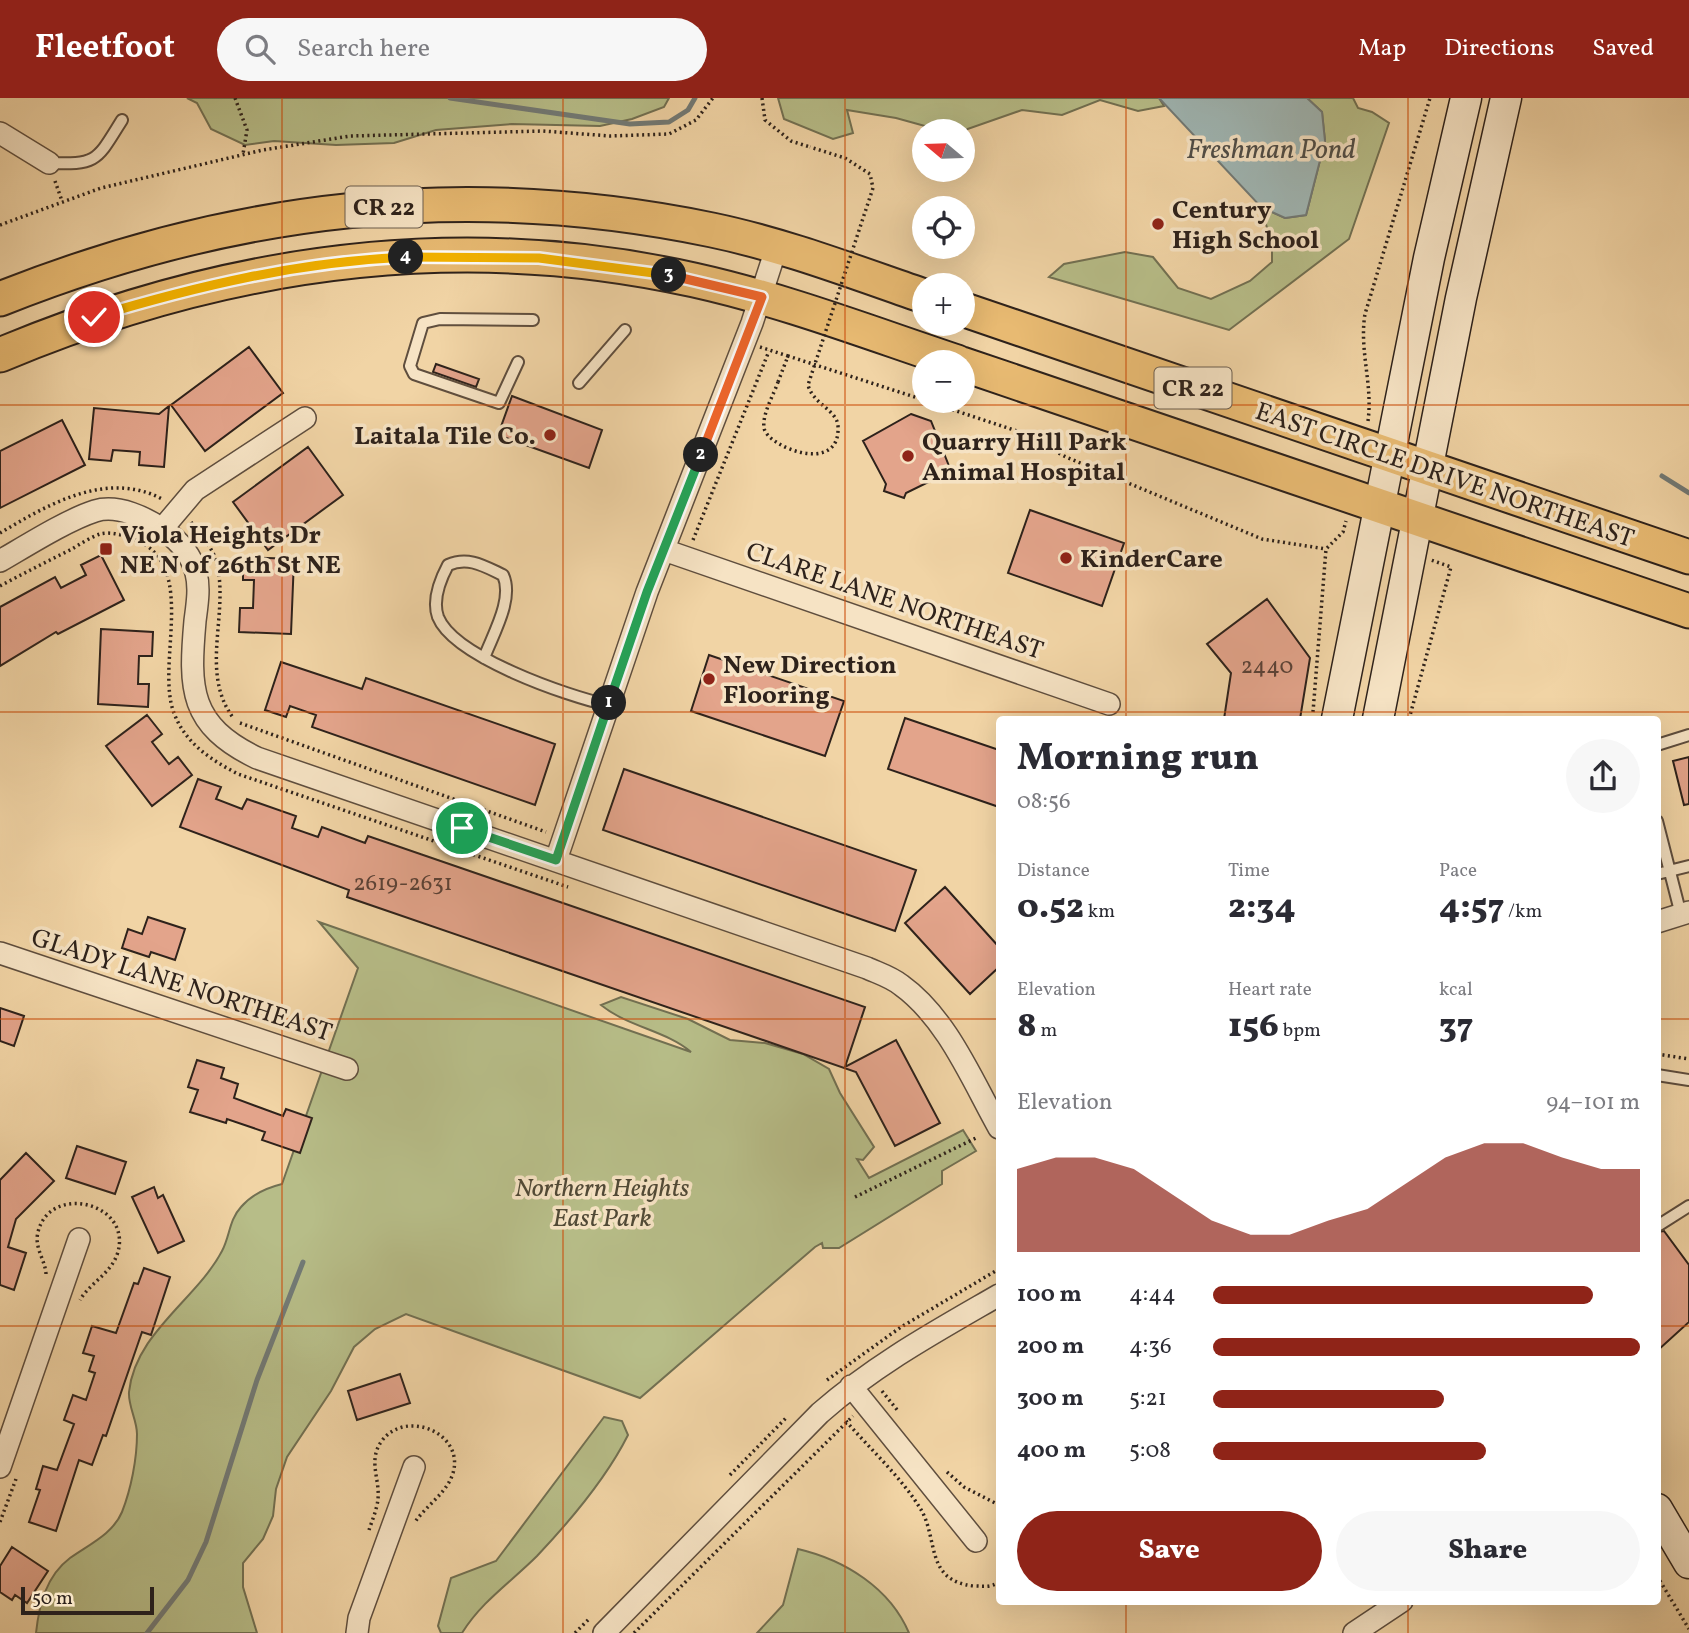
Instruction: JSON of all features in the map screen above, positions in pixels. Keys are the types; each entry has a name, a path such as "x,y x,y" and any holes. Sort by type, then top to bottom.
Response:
{"main road":[{"path":"1338,716 1429,258 1466,98"},
{"path":"1379,716 1426,466 1506,98"},
{"name":"CR 22","path":"0,299 117,256 243,224 367,208 517,205 685,225 777,246 912,292"},
{"name":"CR 22","path":"0,355 94,317 188,289 306,266 377,258 493,256 592,263 691,279 762,297 921,350"},
{"name":"EAST CIRCLE DRIVE NORTHEAST","path":"975,313 1689,557"},
{"name":"EAST CIRCLE DRIVE NORTHEAST","path":"975,368 1689,611"},
{"path":"1661,1515 1689,1563"}],"street":[{"path":"0,133 49,163"},
{"path":"556,860 608,705 664,550 762,297 777,246"},
{"path":"162,529 195,490 305,418"},
{"path":"0,561 96,511 117,510 136,515 162,529 188,555 196,572 198,589 192,686 216,733 234,747 257,758 867,968 900,984 922,1003 946,1035 996,1123"},
{"name":"CLARE LANE NORTHEAST","path":"664,550 1109,704"},
{"path":"1661,921 1685,914"},
{"name":"GLADY LANE NORTHEAST","path":"0,953 346,1069"},
{"path":"0,1467 79,1240"},
{"path":"604,1633 704,1535 820,1413 851,1386 886,1360 996,1297"},
{"path":"851,1386 976,1541"},
{"path":"356,1633 359,1618 414,1467"},
{"path":"1354,1633 1396,1605"}],"lane":[{"path":"49,163 80,164 99,156 122,120"},
{"path":"518,362 499,403 414,374 410,366 423,323 440,319 533,320"},
{"path":"579,383 625,330"},
{"path":"484,658 503,609 507,584 503,575 478,563 459,560 449,565 437,595 438,615 448,634 484,658 584,699 608,705"},
{"path":"1661,744 1689,735"},
{"path":"1661,835 1685,914"},
{"path":"1661,873 1689,866"},
{"path":"1661,1076 1688,1079 1689,1094"},
{"path":"1661,1223 1689,1206"}],"path":[{"path":"235,98 247,130 243,154"},
{"path":"0,225 101,188 243,154 350,136 543,131 610,136 670,134 696,120 713,98"},
{"path":"762,98 765,120 791,141 859,165 870,174 873,188 808,385 811,396 830,410 838,423 837,439 830,451 820,455 810,454 769,436 764,428 788,356"},
{"path":"1369,413 1371,398 1362,331 1365,314 1430,98"},
{"path":"686,557 769,351 912,396"},
{"path":"964,413 1017,431 1066,457 1262,539 1326,549"},
{"path":"0,533 34,513 88,490 133,488 152,493 177,510 202,537 217,561 221,590 217,679 221,701 233,718 262,733 538,830"},
{"path":"1312,716 1326,549 1343,532"},
{"path":"0,586 101,534 125,535 145,544 161,559 173,605 168,687 174,714 191,741 209,760 238,774 568,887"},
{"path":"1410,716 1451,567"},
{"path":"1661,1055 1689,1059"},
{"path":"855,1197 976,1138"},
{"path":"882,1391 900,1413"},
{"path":"634,1633 846,1422 921,1508 937,1563 950,1579 968,1585 992,1587 996,1584"},
{"path":"943,1468 964,1487 996,1503"},
{"path":"1661,1583 1689,1629"}],"green space":[{"path":"187,98 669,98 664,107 632,119 600,126 512,124 436,130 394,143 336,145 274,141 245,145 211,129 197,103"},
{"path":"778,98 1159,98 1164,106 1138,111 1100,100 1062,115 1022,110 975,126 975,119 912,119 912,122 847,110 853,133 833,139 784,119"},
{"path":"1307,98 1353,98 1358,108 1372,112 1389,123 1349,239 1229,330 1049,277 1064,264 1125,252 1153,257 1178,288 1211,299 1250,281 1272,262 1272,245 1261,207 1285,218 1306,215 1325,141 1322,112"},
{"name":"Northern Heights East Park","path":"319,922 691,1052 671,1039 623,1019 601,1005 621,997 688,1019 730,1040 765,1043 803,1054 829,1069 840,1093 874,1147 863,1160 857,1159 869,1178 963,1130 976,1151 942,1171 942,1184 839,1248 823,1248 822,1243 815,1247 640,1398 406,1314 375,1329 354,1347 331,1391 287,1457 276,1489 273,1516 263,1539 243,1563 243,1587 257,1633 36,1633 45,1592 55,1573 70,1558 113,1527 122,1512 133,1474 137,1444 137,1429 129,1392 134,1371 143,1352 154,1334 211,1268 225,1245 234,1217 241,1207 260,1192 282,1184 358,968"},
{"path":"604,1417 622,1421 628,1435 587,1498 537,1556 478,1611 462,1633 441,1633 438,1626 451,1578 496,1561"},
{"path":"798,1549 832,1560 864,1578 890,1602 909,1633 757,1633 783,1605"}],"water":[{"name":"Freshman Pond","path":"1159,98 1307,98 1322,112 1325,141 1306,215 1285,218 1261,207"}],"building":[{"path":"249,347 283,393 205,451 171,405"},
{"path":"436,364 479,379 476,387 433,372"},
{"path":"512,396 602,430 589,468 498,435"},
{"path":"169,406 164,467 139,465 140,452 113,450 111,461 89,459 94,408 159,414"},
{"name":"Quarry Hill Park Animal Hospital","path":"911,414 931,421 951,471 906,493 904,498 884,491 886,484 863,441"},
{"path":"62,420 85,465 0,508 0,451"},
{"path":"308,447 343,495 268,550 233,502"},
{"name":"KinderCare","path":"1030,510 1124,543 1102,606 1008,573"},
{"path":"101,555 124,600 58,634 56,632 0,666 0,607 55,577 61,588 86,575 81,565"},
{"path":"243,557 294,559 291,634 239,632 240,608 253,608 254,580 243,580"},
{"path":"1267,599 1310,658 1300,716 1224,716 1231,673 1207,644"},
{"path":"101,629 153,632 152,656 139,656 138,684 149,684 148,707 98,704"},
{"path":"709,655 844,701 825,756 691,711"},
{"path":"281,662 362,689 366,678 555,744 535,805 312,727 316,715 290,706 286,717 265,710"},
{"path":"147,715 162,734 152,742 169,764 178,757 192,775 152,806 106,746"},
{"path":"905,718 996,749 996,806 888,769"},
{"path":"1689,757 1689,804 1684,805 1673,761"},
{"path":"624,769 916,870 895,931 603,830"},
{"path":"198,779 221,787 216,799 242,809 247,799 296,816 292,828 318,837 322,827 365,843 368,836 865,1007 845,1067 896,1040 940,1123 895,1146 856,1072 347,897 349,890 180,827"},
{"path":"945,887 996,944 996,970 970,994 905,923"},
{"path":"148,917 185,929 175,960 151,952 149,957 122,948 128,929 142,934"},
{"path":"0,1008 24,1016 14,1046 0,1041"},
{"path":"197,1060 224,1068 221,1078 238,1084 234,1098 283,1116 286,1109 312,1118 300,1153 262,1140 265,1132 227,1119 226,1123 190,1112 198,1090 188,1087"},
{"path":"77,1146 126,1162 115,1194 66,1178"},
{"path":"26,1153 54,1181 16,1219 8,1247 26,1253 14,1290 0,1285 0,1180"},
{"path":"154,1187 158,1198 163,1195 184,1241 158,1253 132,1197"},
{"path":"1661,1231 1664,1231 1689,1265 1689,1322 1661,1347"},
{"path":"144,1268 170,1277 151,1335 142,1332 106,1436 103,1435 92,1465 79,1460 56,1531 29,1522 40,1490 36,1489 43,1466 57,1470 74,1424 64,1420 73,1395 86,1400 95,1373 89,1371 94,1356 83,1353 92,1326 116,1333 134,1283 138,1284"},
{"path":"400,1374 410,1403 357,1420 348,1391"},
{"path":"12,1547 48,1571 27,1603 15,1595 12,1600 0,1592 0,1566"}],"waterway":[{"path":"450,98 630,124 669,122 688,110 695,98"},
{"path":"1662,476 1689,493"},
{"path":"147,1633 188,1580 206,1542 257,1380 303,1262"}],"place":[{"name":"Century High School","path":"1158,224"},
{"name":"Laitala Tile Co.","path":"550,435"},
{"name":"Quarry Hill Park Animal Hospital","path":"908,456"},
{"name":"Viola Heights Dr NE N of 26th St NE","path":"106,549"},
{"name":"KinderCare","path":"1066,558"},
{"name":"New Direction Flooring","path":"709,679"}],"route":[{"path":"94,317 188,289 306,266 377,258 441,255 539,258 592,263 691,279 762,297 647,592 556,860 462,828"}]}
